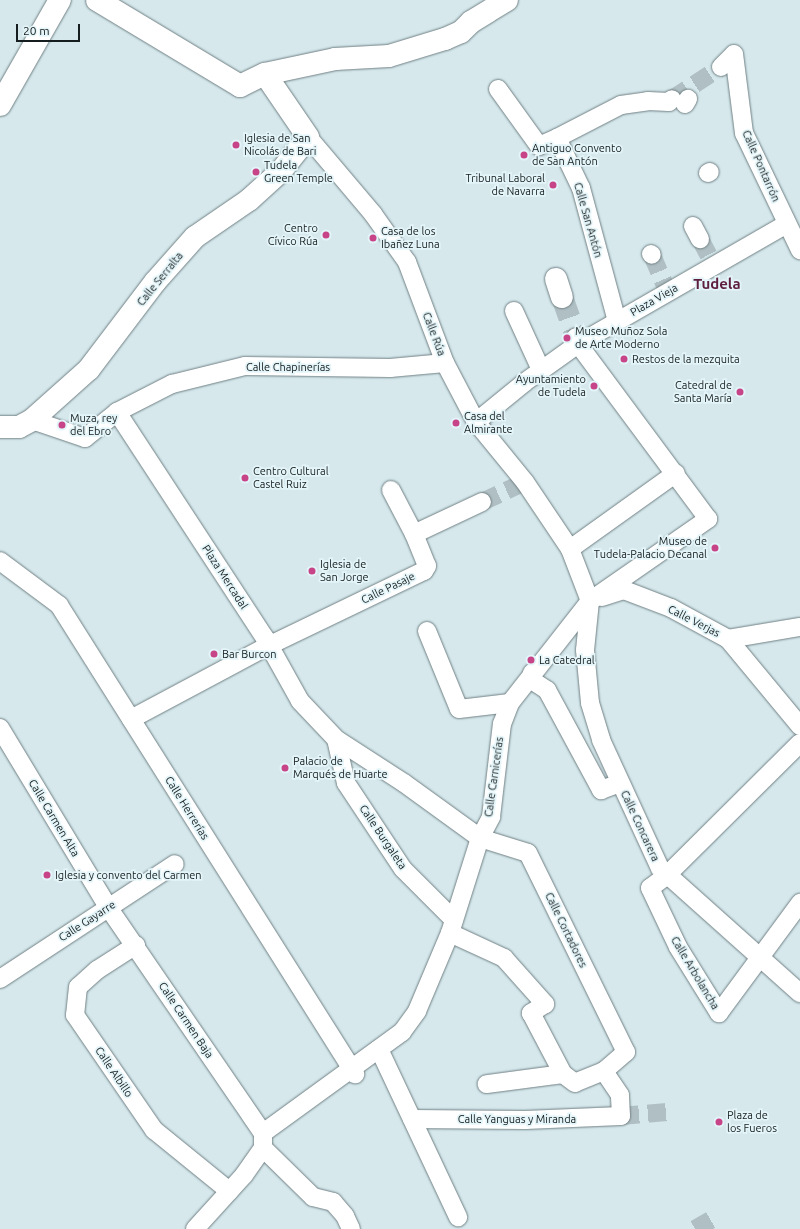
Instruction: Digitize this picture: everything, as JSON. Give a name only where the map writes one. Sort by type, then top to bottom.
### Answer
[{"type":"street","points":[[0,105],[60,0]]},
{"type":"street","points":[[97,0],[227,80],[240,86],[265,74],[335,59],[389,56],[445,39],[461,32],[471,22],[507,0]]},
{"type":"street","name":"Calle Pontarrón","points":[[721,67],[734,54],[744,133],[752,154],[800,250]]},
{"type":"street","name":"Calle Rúa","points":[[265,74],[308,137],[373,214],[407,262],[445,363],[476,422],[525,482],[570,549],[590,601]]},
{"type":"street","points":[[498,89],[539,146],[621,106],[648,102],[682,101]]},
{"type":"street","name":"Calle Serralta","points":[[17,424],[89,369],[155,282],[195,237],[249,200],[281,171],[308,137]]},
{"type":"street","name":"Calle San Antón","points":[[557,138],[581,188],[617,321]]},
{"type":"street","name":"Plaza Vieja","points":[[476,422],[578,341],[617,321],[712,263],[787,224]]},
{"type":"street","points":[[514,311],[541,370]]},
{"type":"street","points":[[570,549],[676,473],[578,341]]},
{"type":"street","name":"Calle Chapinerías","points":[[17,424],[85,438],[117,412],[172,384],[245,366],[390,368],[445,363]]},
{"type":"street","name":"Plaza Mercadal","points":[[117,412],[268,646],[300,701],[336,739]]},
{"type":"street","name":"Calle Carnicerías","points":[[196,1229],[229,1191],[263,1141],[402,1031],[416,1011],[452,926],[480,838],[491,817],[502,724],[510,703],[590,601],[708,519],[676,473]]},
{"type":"street","points":[[391,490],[414,534],[482,502]]},
{"type":"street","name":"Calle Pasaje","points":[[268,646],[424,571],[427,566],[414,534]]},
{"type":"street","name":"Calle Herrerías","points":[[0,561],[59,605],[353,1071]]},
{"type":"street","name":"Calle Verjas","points":[[590,601],[624,590],[671,608],[728,639],[800,627]]},
{"type":"street","name":"Calle Concarera","points":[[590,601],[585,650],[590,703],[601,740],[660,868],[666,876],[760,956],[785,982],[800,993]]},
{"type":"street","points":[[427,631],[459,709],[510,703]]},
{"type":"street","points":[[728,639],[800,726]]},
{"type":"street","points":[[131,719],[268,646]]},
{"type":"street","points":[[532,674],[533,681],[547,690],[601,790],[620,783]]},
{"type":"street","name":"Calle Carmen Alta","points":[[0,728],[108,907]]},
{"type":"street","name":"Calle Cortadores","points":[[336,739],[404,783],[480,838],[528,853],[626,1052],[604,1071]]},
{"type":"street","name":"Calle Burgaleta","points":[[336,739],[346,783],[403,869],[452,926]]},
{"type":"street","points":[[666,876],[800,743]]},
{"type":"street","name":"Calle Gayarre","points":[[0,979],[175,864]]},
{"type":"street","name":"Calle Arbolancha","points":[[666,876],[650,888],[678,946],[719,1013],[760,956]]},
{"type":"street","points":[[760,956],[800,903]]},
{"type":"street","name":"Calle Carmen Baja","points":[[108,907],[136,945],[263,1141],[313,1197],[333,1202],[345,1216],[351,1229]]},
{"type":"street","points":[[452,926],[504,958],[545,1004],[531,1013],[563,1074],[576,1083],[604,1071]]},
{"type":"street","name":"Calle Albillo","points":[[136,945],[97,970],[78,987],[76,1014],[154,1130],[229,1191]]},
{"type":"street","points":[[379,1049],[458,1217]]},
{"type":"street","name":"Calle Yanguas y Miranda","points":[[412,1119],[526,1120],[621,1116],[620,1095],[604,1071]]},
{"type":"street","points":[[487,1084],[563,1074]]},
{"type":"tunnel","points":[[672,99],[721,67]]},
{"type":"tunnel","points":[[700,239],[711,260]]},
{"type":"tunnel","points":[[652,255],[666,288]]},
{"type":"tunnel","points":[[562,297],[577,339]]},
{"type":"tunnel","points":[[482,502],[525,482]]},
{"type":"tunnel","points":[[621,1116],[667,1112]]},
{"type":"tunnel","points":[[695,1229],[716,1217]]},
{"type":"place","name":"Iglesia de San Nicolás de Bari","points":[[236,145]]},
{"type":"place","name":"Antiguo Convento de San Antón","points":[[524,155]]},
{"type":"place","name":"Tudela Green Temple","points":[[256,172]]},
{"type":"place","name":"Tribunal Laboral de Navarra","points":[[553,185]]},
{"type":"place","name":"Centro Cívico Rúa","points":[[326,235]]},
{"type":"place","name":"Casa de los Ibañez Luna","points":[[373,238]]},
{"type":"place","name":"Museo Muñoz Sola de Arte Moderno","points":[[567,338]]},
{"type":"place","name":"Restos de la mezquita","points":[[624,359]]},
{"type":"place","name":"Ayuntamiento de Tudela","points":[[594,386]]},
{"type":"place","name":"Catedral de Santa María","points":[[740,392]]},
{"type":"place","name":"Casa del Almirante","points":[[456,423]]},
{"type":"place","name":"Muza, rey del Ebro","points":[[62,425]]},
{"type":"place","name":"Centro Cultural Castel Ruiz","points":[[245,478]]},
{"type":"place","name":"Museo de Tudela-Palacio Decanal","points":[[715,548]]},
{"type":"place","name":"Iglesia de San Jorge","points":[[312,571]]},
{"type":"place","name":"Bar Burcon","points":[[214,654]]},
{"type":"place","name":"La Catedral","points":[[531,660]]},
{"type":"place","name":"Palacio de Marqués de Huarte","points":[[285,768]]},
{"type":"place","name":"Iglesia y convento del Carmen","points":[[47,875]]},
{"type":"place","name":"Plaza de los Fueros","points":[[719,1122]]},
{"type":"district","name":"Tudela","points":[[717,284]]}]
